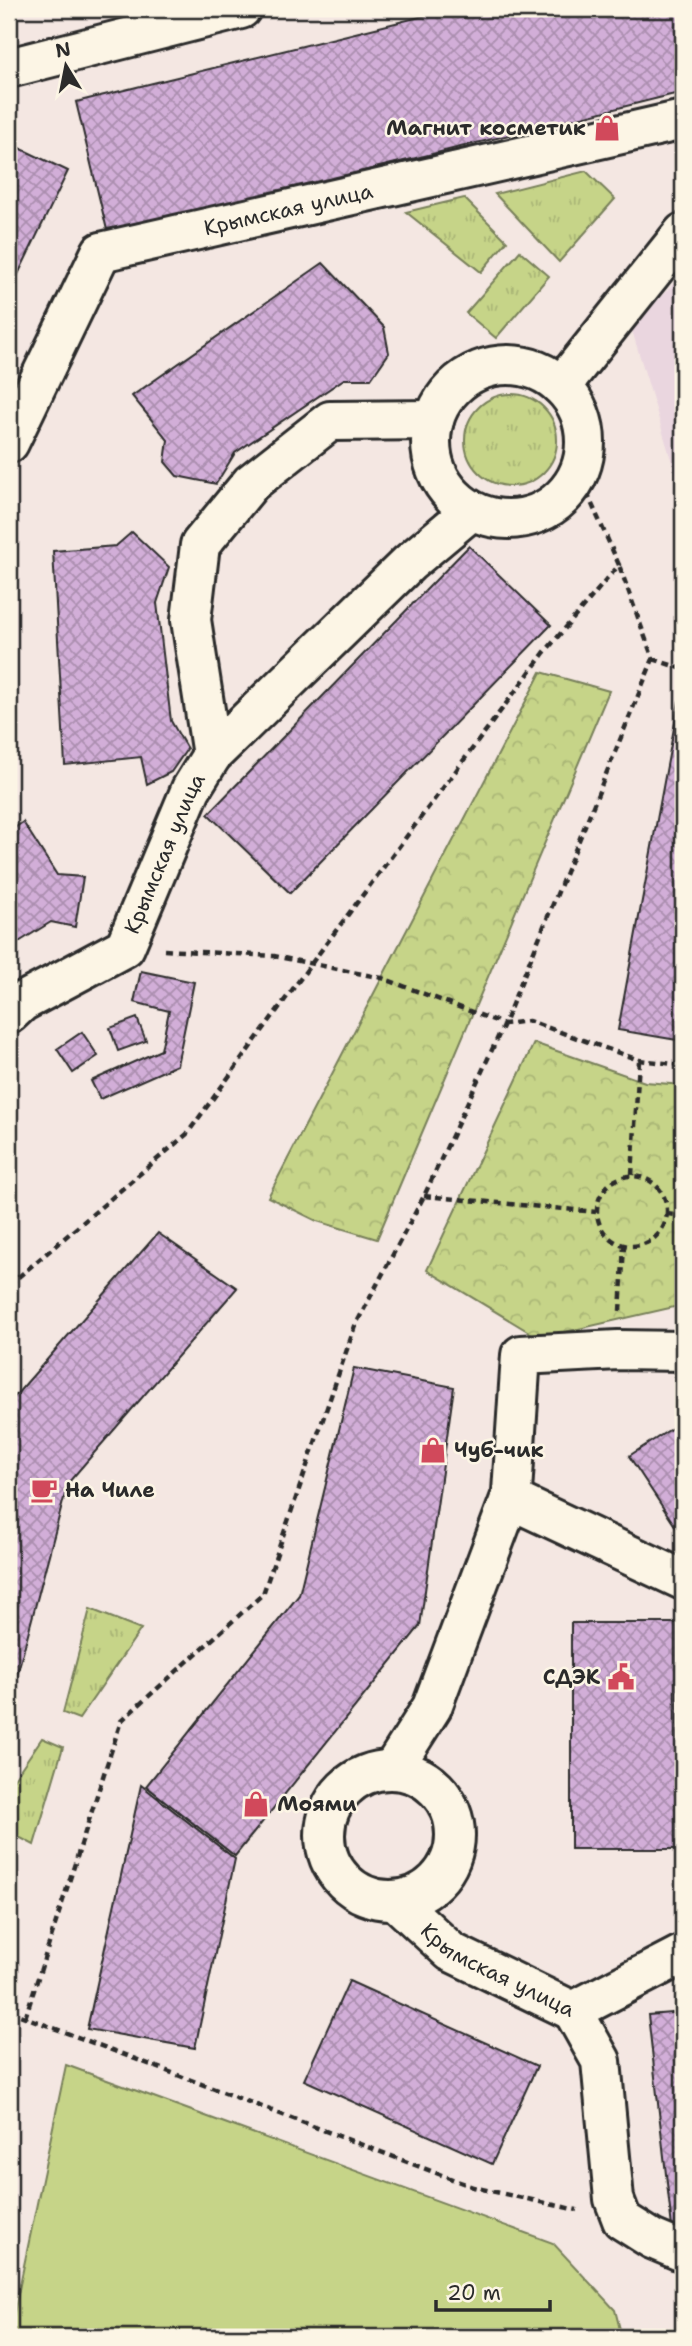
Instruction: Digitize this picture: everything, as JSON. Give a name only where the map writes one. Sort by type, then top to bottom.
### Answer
[{"type":"street","points":[[9,68],[240,9]]},
{"type":"street","name":"Крымская улица","points":[[9,443],[101,252],[683,120]]},
{"type":"street","points":[[561,386],[683,233]]},
{"type":"street","points":[[515,365],[541,372],[561,386],[576,404],[584,427],[585,451],[579,475],[565,495],[546,510],[523,518],[496,519],[471,511],[450,494],[436,472],[431,446],[434,420],[446,397],[465,378],[489,367],[515,365]]},
{"type":"street","name":"Крымская улица","points":[[212,755],[191,620],[200,545],[251,483],[330,421],[434,420]]},
{"type":"street","name":"Крымская улица","points":[[9,1014],[22,1002],[125,947],[191,789],[212,755],[409,563],[471,511]]},
{"type":"street","points":[[512,1492],[521,1355],[618,1350],[683,1351]]},
{"type":"street","points":[[392,1770],[432,1707],[510,1499],[683,1580]]},
{"type":"street","points":[[392,1770],[414,1774],[432,1785],[447,1802],[454,1823],[455,1844],[448,1865],[435,1882],[416,1895],[395,1900],[374,1898],[355,1889],[339,1875],[329,1857],[325,1836],[328,1816],[337,1797],[352,1782],[371,1772],[392,1770]]},
{"type":"street","name":"Крымская улица","points":[[395,1900],[452,1952],[573,2011],[683,1954]]},
{"type":"street","points":[[573,2011],[601,2061],[614,2199],[622,2220],[652,2239],[683,2252]]},
{"type":"path","points":[[25,2018],[121,1721],[263,1594],[355,1326],[424,1196],[504,1024],[653,659],[619,565],[579,475]]},
{"type":"path","points":[[9,1285],[187,1134],[544,653],[619,565]]},
{"type":"path","points":[[653,659],[683,669]]},
{"type":"path","points":[[125,947],[274,956],[382,978],[504,1024],[529,1021],[639,1060],[683,1065]]},
{"type":"path","points":[[632,1175],[639,1060]]},
{"type":"path","points":[[632,1175],[654,1183],[667,1203],[664,1226],[657,1236],[636,1247],[624,1246],[604,1234],[598,1224],[596,1212],[597,1201],[611,1182],[632,1175]]},
{"type":"path","points":[[424,1196],[596,1212]]},
{"type":"path","points":[[667,1214],[683,1216]]},
{"type":"path","points":[[618,1350],[624,1246]]},
{"type":"path","points":[[9,2011],[473,2187],[622,2220]]},
{"type":"shaded area","points":[[683,274],[683,499],[631,327]]},
{"type":"green space","points":[[586,171],[615,199],[559,262],[495,194]]},
{"type":"green space","points":[[464,198],[507,241],[481,272],[406,212]]},
{"type":"green space","points":[[520,251],[549,276],[496,338],[466,313]]},
{"type":"green space","points":[[502,394],[520,394],[537,401],[550,414],[557,431],[557,449],[550,466],[537,479],[520,486],[502,486],[485,479],[472,466],[465,449],[465,431],[472,414],[485,401]]},
{"type":"green space","points":[[541,672],[609,691],[377,1239],[317,1221],[268,1197]]},
{"type":"green space","points":[[534,1043],[645,1082],[683,1085],[683,1305],[539,1338],[427,1270]]},
{"type":"green space","points":[[90,1609],[141,1629],[79,1719],[63,1713]]},
{"type":"green space","points":[[42,1738],[63,1747],[34,1845],[9,1832],[9,1786]]},
{"type":"green space","points":[[66,2065],[553,2243],[615,2310],[622,2337],[9,2337]]},
{"type":"building","points":[[452,9],[683,9],[683,92],[108,234],[76,102]]},
{"type":"building","points":[[9,143],[68,171],[9,293]]},
{"type":"building","points":[[323,263],[384,327],[389,353],[371,379],[344,379],[235,453],[216,484],[177,476],[165,462],[168,440],[132,396]]},
{"type":"building","points":[[132,532],[169,567],[157,603],[171,721],[187,749],[171,772],[147,784],[141,757],[65,765],[53,551],[116,546]]},
{"type":"building","points":[[469,546],[551,625],[290,893],[208,814]]},
{"type":"building","points":[[679,701],[683,702],[683,1041],[618,1030]]},
{"type":"building","points":[[23,822],[57,875],[83,877],[75,927],[51,922],[9,948],[9,832]]},
{"type":"building","points":[[141,971],[194,982],[177,1065],[100,1099],[91,1081],[161,1050],[169,1011],[134,1002]]},
{"type":"building","points":[[137,1018],[146,1041],[118,1051],[110,1028]]},
{"type":"building","points":[[82,1032],[98,1056],[73,1073],[57,1049]]},
{"type":"building","points":[[158,1233],[237,1288],[68,1483],[9,1705],[9,1403]]},
{"type":"building","points":[[354,1368],[454,1387],[420,1626],[235,1856],[146,1786],[299,1595]]},
{"type":"building","points":[[683,1421],[683,1538],[629,1456]]},
{"type":"building","points":[[571,1623],[677,1623],[677,1849],[571,1849]]},
{"type":"building","points":[[141,1785],[235,1859],[195,2048],[87,2029]]},
{"type":"building","points":[[349,1981],[537,2066],[492,2164],[304,2080]]},
{"type":"building","points":[[683,2012],[683,2234],[673,2236],[648,2015]]},
{"type":"place","name":"Магнит косметик","points":[[607,128]]},
{"type":"place","name":"Чуб-чик","points":[[433,1450]]},
{"type":"place","name":"На Чиле","points":[[44,1490]]},
{"type":"place","name":"СДЭК","points":[[621,1677]]},
{"type":"place","name":"Моями","points":[[256,1804]]}]
